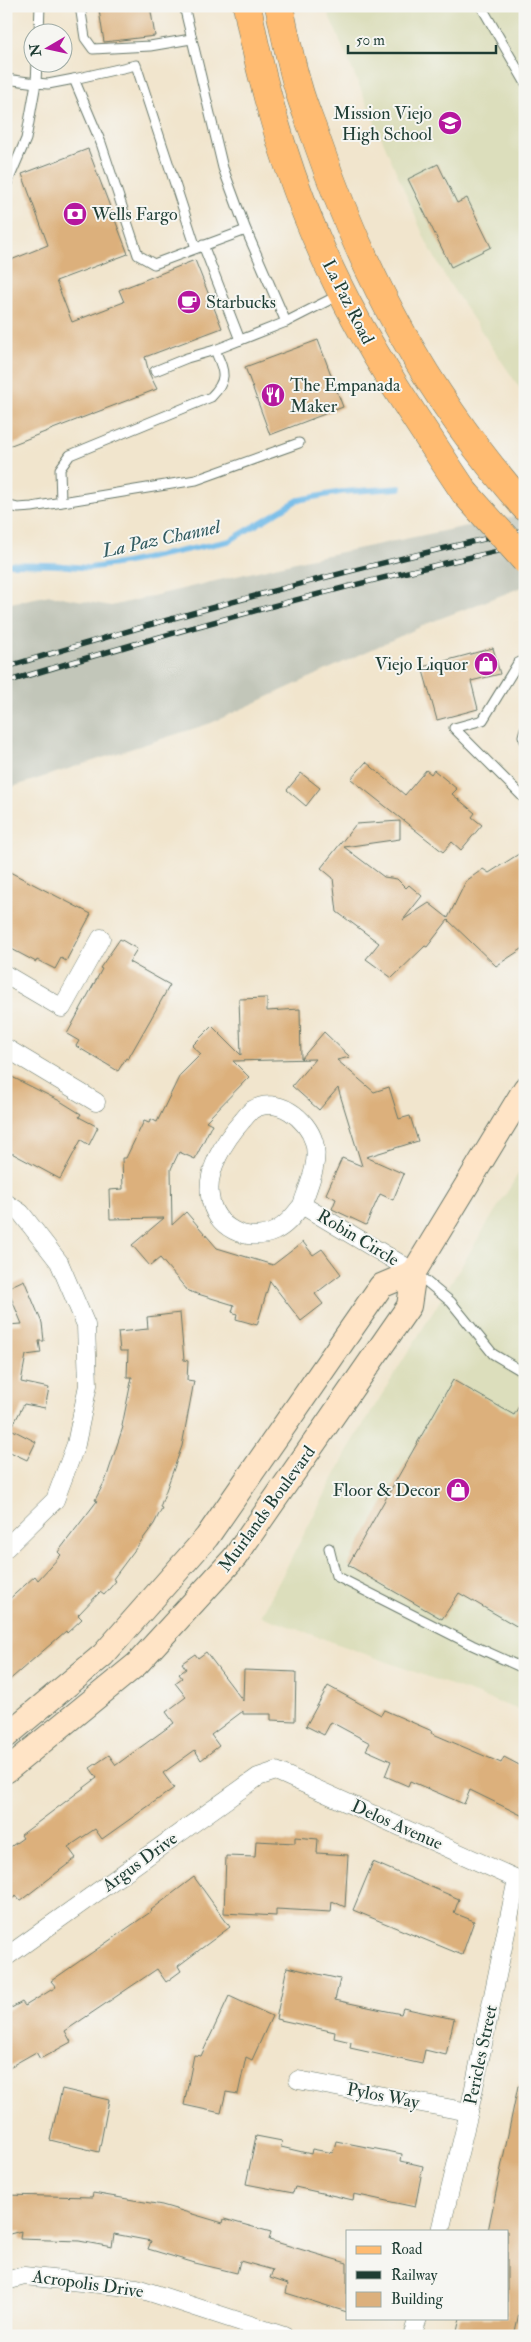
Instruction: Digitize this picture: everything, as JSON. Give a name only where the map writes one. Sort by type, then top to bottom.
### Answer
[{"type":"main road","name":"La Paz Road","points":[[247,6],[254,41],[288,166],[342,294],[399,394],[465,493],[525,560]]},
{"type":"main road","name":"La Paz Road","points":[[279,6],[298,88],[334,189],[361,254],[395,322],[430,383],[494,472],[525,507]]},
{"type":"main road","name":"Muirlands Boulevard","points":[[6,1771],[137,1664],[235,1557],[409,1306],[414,1272],[525,1088]]},
{"type":"main road","name":"Muirlands Boulevard","points":[[6,1736],[103,1655],[207,1537],[381,1286],[414,1272]]},
{"type":"street","points":[[6,975],[62,1008],[101,938]]},
{"type":"street","points":[[6,1048],[96,1102]]},
{"type":"street","name":"Robin Circle","points":[[268,1105],[288,1109],[303,1122],[314,1143],[314,1166],[302,1205],[288,1223],[275,1231],[257,1236],[241,1235],[227,1227],[214,1213],[210,1196],[211,1176],[223,1145],[252,1110],[268,1105]]},
{"type":"street","points":[[6,1204],[20,1213],[59,1262],[86,1326],[88,1385],[76,1444],[55,1500],[6,1548]]},
{"type":"street","name":"Robin Circle","points":[[302,1205],[414,1272]]},
{"type":"street","name":"Delos Avenue","points":[[276,1771],[517,1879]]},
{"type":"street","name":"Argus Drive","points":[[6,1957],[258,1777],[276,1771]]},
{"type":"street","name":"Pericles Street","points":[[440,2230],[469,2112],[517,1879]]},
{"type":"street","name":"Pylos Way","points":[[298,2080],[469,2112]]},
{"type":"street","name":"Acropolis Drive","points":[[6,2281],[24,2276],[137,2288],[284,2336]]},
{"type":"street","points":[[412,2336],[417,2320]]},
{"type":"lane","points":[[39,22],[40,6]]},
{"type":"lane","points":[[80,6],[85,38],[94,49],[150,46],[191,39]]},
{"type":"lane","points":[[184,6],[223,168],[246,230],[286,322]]},
{"type":"lane","points":[[481,6],[525,82]]},
{"type":"lane","points":[[6,79],[48,84],[136,65],[200,246],[240,340]]},
{"type":"lane","points":[[6,186],[26,139],[37,72]]},
{"type":"lane","points":[[74,79],[101,143],[138,255],[154,264],[246,230]]},
{"type":"lane","points":[[155,370],[215,350],[286,322],[342,294]]},
{"type":"lane","points":[[60,502],[60,469],[70,456],[211,396],[216,392],[221,387],[224,374],[215,350]]},
{"type":"lane","points":[[6,505],[18,508],[196,480],[299,443]]},
{"type":"lane","points":[[525,660],[518,663],[483,720],[454,728],[525,799]]},
{"type":"lane","points":[[525,729],[523,736],[525,741]]},
{"type":"lane","points":[[414,1272],[451,1302],[493,1354],[525,1372]]},
{"type":"lane","points":[[329,1548],[336,1576],[472,1645],[525,1669]]},
{"type":"shaded area","name":"Mission Viejo High School","points":[[325,6],[525,6],[525,396],[447,280],[426,241]]},
{"type":"shaded area","points":[[525,514],[525,586],[431,622],[211,723],[6,789],[6,604],[50,595],[111,606],[308,559]]},
{"type":"shaded area","points":[[525,1163],[525,1712],[261,1616],[352,1443]]},
{"type":"building","points":[[121,6],[150,6],[155,36],[104,42],[99,10]]},
{"type":"building","points":[[88,149],[128,254],[56,281],[72,322],[124,302],[119,290],[195,260],[222,328],[145,357],[149,373],[157,389],[6,447],[6,262],[48,245],[22,174]]},
{"type":"building","points":[[438,164],[457,203],[467,198],[491,247],[451,267],[408,179]]},
{"type":"building","points":[[318,340],[343,407],[270,435],[245,367]]},
{"type":"building","points":[[493,648],[500,674],[471,681],[478,709],[437,720],[422,667]]},
{"type":"building","points":[[366,762],[405,795],[426,770],[431,774],[434,770],[457,789],[452,794],[475,813],[472,817],[482,825],[461,850],[452,842],[443,852],[351,779]]},
{"type":"building","points":[[301,773],[320,788],[306,806],[287,790]]},
{"type":"building","points":[[400,821],[400,839],[344,847],[384,877],[397,879],[406,888],[409,885],[422,896],[403,920],[429,903],[448,918],[466,881],[483,869],[489,873],[525,850],[525,947],[496,966],[448,920],[427,947],[425,946],[392,978],[366,959],[379,943],[337,912],[333,878],[321,868],[356,824]]},
{"type":"building","points":[[6,870],[91,914],[66,961],[61,958],[55,969],[37,960],[36,962],[6,946]]},
{"type":"building","points":[[120,939],[137,949],[129,962],[170,985],[128,1059],[126,1058],[118,1071],[76,1046],[79,1041],[67,1034],[102,969],[100,968]]},
{"type":"building","points":[[267,998],[267,1011],[300,1009],[301,1059],[324,1032],[350,1057],[337,1060],[374,1092],[389,1087],[399,1119],[410,1116],[418,1141],[366,1157],[404,1174],[393,1200],[380,1194],[366,1225],[332,1209],[336,1199],[326,1194],[342,1158],[362,1166],[338,1088],[319,1110],[292,1086],[315,1059],[233,1061],[249,1077],[206,1121],[212,1124],[195,1159],[179,1152],[171,1169],[172,1225],[186,1212],[217,1248],[273,1265],[303,1242],[313,1255],[322,1249],[341,1274],[315,1294],[323,1304],[301,1321],[270,1281],[257,1325],[236,1319],[237,1314],[232,1312],[234,1305],[188,1291],[160,1258],[150,1266],[132,1245],[164,1218],[110,1219],[109,1190],[123,1189],[122,1158],[126,1158],[144,1121],[149,1123],[151,1119],[157,1122],[180,1075],[201,1054],[192,1046],[212,1026],[241,1055],[239,999]]},
{"type":"building","points":[[6,1074],[60,1101],[81,1114],[79,1117],[98,1127],[89,1145],[81,1140],[60,1179],[6,1150]]},
{"type":"building","points":[[24,1280],[42,1323],[44,1341],[39,1341],[41,1353],[26,1355],[21,1382],[49,1388],[45,1408],[24,1404],[11,1429],[36,1442],[27,1460],[6,1450],[6,1325],[22,1324],[7,1288]]},
{"type":"building","points":[[180,1313],[184,1360],[188,1361],[187,1380],[194,1381],[182,1446],[160,1507],[162,1508],[154,1524],[113,1579],[116,1581],[104,1595],[100,1592],[78,1615],[82,1619],[6,1683],[6,1602],[35,1576],[38,1580],[61,1555],[58,1552],[97,1501],[95,1500],[106,1479],[123,1427],[132,1377],[127,1377],[128,1351],[120,1351],[118,1332],[148,1329],[147,1317]]},
{"type":"building","name":"Floor & Decor","points":[[453,1380],[514,1415],[525,1395],[525,1631],[459,1593],[442,1619],[348,1565]]},
{"type":"building","points":[[206,1652],[243,1701],[244,1670],[296,1672],[295,1721],[271,1720],[271,1714],[243,1714],[243,1711],[211,1735],[219,1746],[201,1760],[195,1750],[163,1773],[174,1788],[102,1839],[95,1829],[68,1847],[76,1858],[20,1901],[16,1896],[6,1903],[6,1850],[23,1838],[21,1835],[97,1778],[90,1768],[109,1755],[116,1765],[174,1723],[166,1712],[186,1697],[175,1683],[182,1678],[179,1674],[186,1669],[182,1663],[195,1654],[198,1658]]},
{"type":"building","points":[[328,1686],[381,1715],[384,1710],[432,1731],[431,1733],[501,1763],[504,1757],[525,1768],[525,1817],[470,1790],[464,1804],[410,1781],[408,1786],[385,1776],[391,1761],[366,1750],[370,1743],[331,1722],[324,1735],[306,1726]]},
{"type":"building","points":[[295,1837],[318,1839],[317,1853],[348,1855],[345,1907],[332,1901],[331,1912],[276,1909],[276,1916],[224,1913],[226,1856],[255,1857],[256,1841],[295,1843]]},
{"type":"building","points":[[373,1862],[459,1899],[454,1913],[474,1921],[462,1955],[353,1910]]},
{"type":"building","points":[[194,1877],[230,1927],[178,1966],[181,1971],[166,1982],[157,1969],[65,2031],[71,2042],[40,2059],[36,2052],[6,2069],[6,2011],[22,2002],[25,2006],[56,1987],[51,1981],[152,1911]]},
{"type":"building","points":[[287,1967],[340,1979],[335,2000],[401,2014],[403,2008],[454,2019],[446,2055],[425,2050],[422,2064],[350,2048],[351,2042],[334,2038],[335,2032],[276,2019]]},
{"type":"building","points":[[229,1996],[272,2016],[252,2060],[246,2057],[238,2094],[226,2092],[221,2113],[184,2105],[194,2055],[201,2056]]},
{"type":"building","points":[[518,2086],[525,2087],[525,2286],[514,2336],[456,2336],[460,2320],[508,2320],[508,2230],[488,2230]]},
{"type":"building","points":[[62,2089],[109,2100],[99,2152],[50,2140]]},
{"type":"building","points":[[256,2136],[282,2141],[281,2147],[311,2154],[312,2149],[333,2153],[336,2141],[402,2154],[401,2161],[423,2166],[415,2207],[354,2194],[353,2200],[295,2187],[293,2193],[246,2184]]},
{"type":"building","points":[[93,2193],[162,2205],[223,2223],[224,2219],[271,2232],[269,2240],[346,2263],[346,2312],[286,2293],[288,2284],[270,2278],[273,2270],[240,2261],[237,2273],[148,2249],[151,2241],[114,2234],[112,2247],[79,2241],[20,2239],[21,2231],[6,2235],[6,2195],[92,2197]]},
{"type":"waterway","name":"La Paz Channel","points":[[6,564],[89,568],[124,563],[229,541],[298,500],[341,492],[400,488]]},
{"type":"railway","points":[[6,667],[264,593],[394,560],[525,530]]},
{"type":"railway","points":[[6,682],[264,608],[394,575],[525,545]]},
{"type":"place","name":"Mission Viejo High School","points":[[450,123]]},
{"type":"place","name":"Wells Fargo","points":[[75,214]]},
{"type":"place","name":"Starbucks","points":[[189,302]]},
{"type":"place","name":"The Empanada Maker","points":[[273,395]]},
{"type":"place","name":"Viejo Liquor","points":[[486,664]]},
{"type":"place","name":"Floor & Decor","points":[[458,1490]]}]
